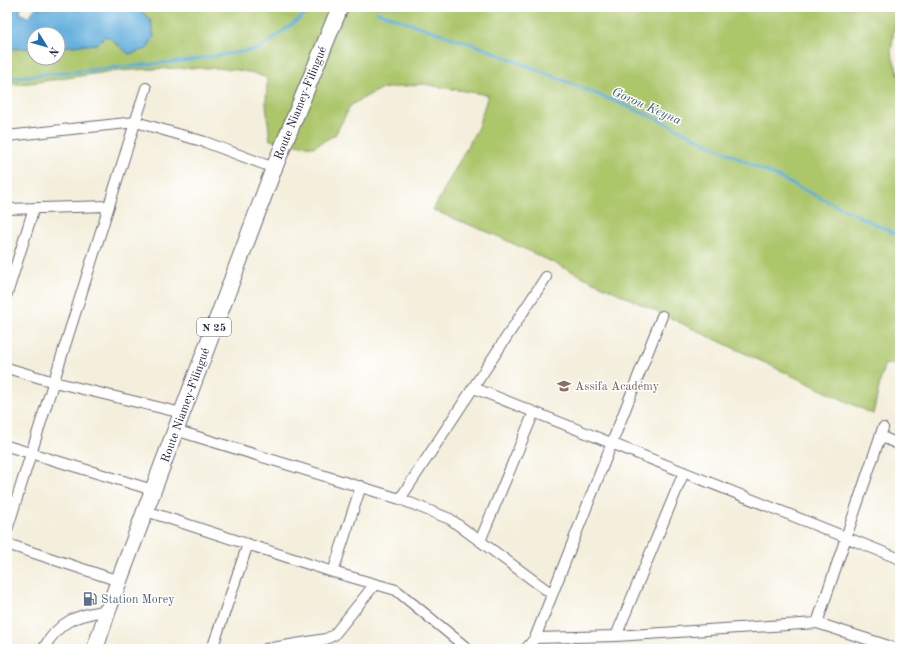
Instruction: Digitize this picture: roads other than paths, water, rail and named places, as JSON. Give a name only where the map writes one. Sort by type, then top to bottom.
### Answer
[{"type":"main road","name":"Route Niamey-Filingué","points":[[95,649],[108,610],[274,168],[340,7]]},
{"type":"street","points":[[7,530],[146,88]]},
{"type":"street","points":[[7,136],[136,122],[204,142],[274,168]]},
{"type":"street","points":[[7,209],[109,206]]},
{"type":"street","points":[[7,294],[34,208]]},
{"type":"street","points":[[400,498],[546,277]]},
{"type":"street","points":[[526,649],[535,638],[662,316]]},
{"type":"street","points":[[7,368],[54,382],[182,413]]},
{"type":"street","points":[[474,388],[900,559]]},
{"type":"street","points":[[480,541],[534,412]]},
{"type":"street","points":[[175,430],[400,498],[450,519],[552,594]]},
{"type":"street","points":[[817,623],[882,432],[900,445]]},
{"type":"street","points":[[7,446],[153,490]]},
{"type":"street","points":[[616,636],[684,472]]},
{"type":"street","points":[[333,572],[361,486]]},
{"type":"street","points":[[146,511],[333,572],[396,590],[468,649]]},
{"type":"street","points":[[7,544],[119,581]]},
{"type":"street","points":[[212,649],[248,544]]},
{"type":"street","points":[[266,649],[326,644],[375,584]]},
{"type":"street","points":[[43,649],[51,635],[62,624],[90,614],[108,610]]},
{"type":"street","points":[[535,638],[616,636],[817,623],[898,649]]},
{"type":"water","points":[[7,7],[21,7],[20,13],[29,18],[37,8],[138,7],[151,21],[154,37],[147,49],[129,54],[114,41],[105,36],[97,44],[66,46],[66,26],[26,26],[26,48],[7,49]]},
{"type":"waterway","points":[[29,18],[37,7]]},
{"type":"waterway","points":[[7,78],[183,61],[259,49],[315,7]]},
{"type":"waterway","name":"Gorou Keyna","points":[[377,12],[486,49],[653,117],[900,236]]},
{"type":"place","name":"Assifa Académy","points":[[564,386]]},
{"type":"place","name":"Station Morey","points":[[90,599]]}]
